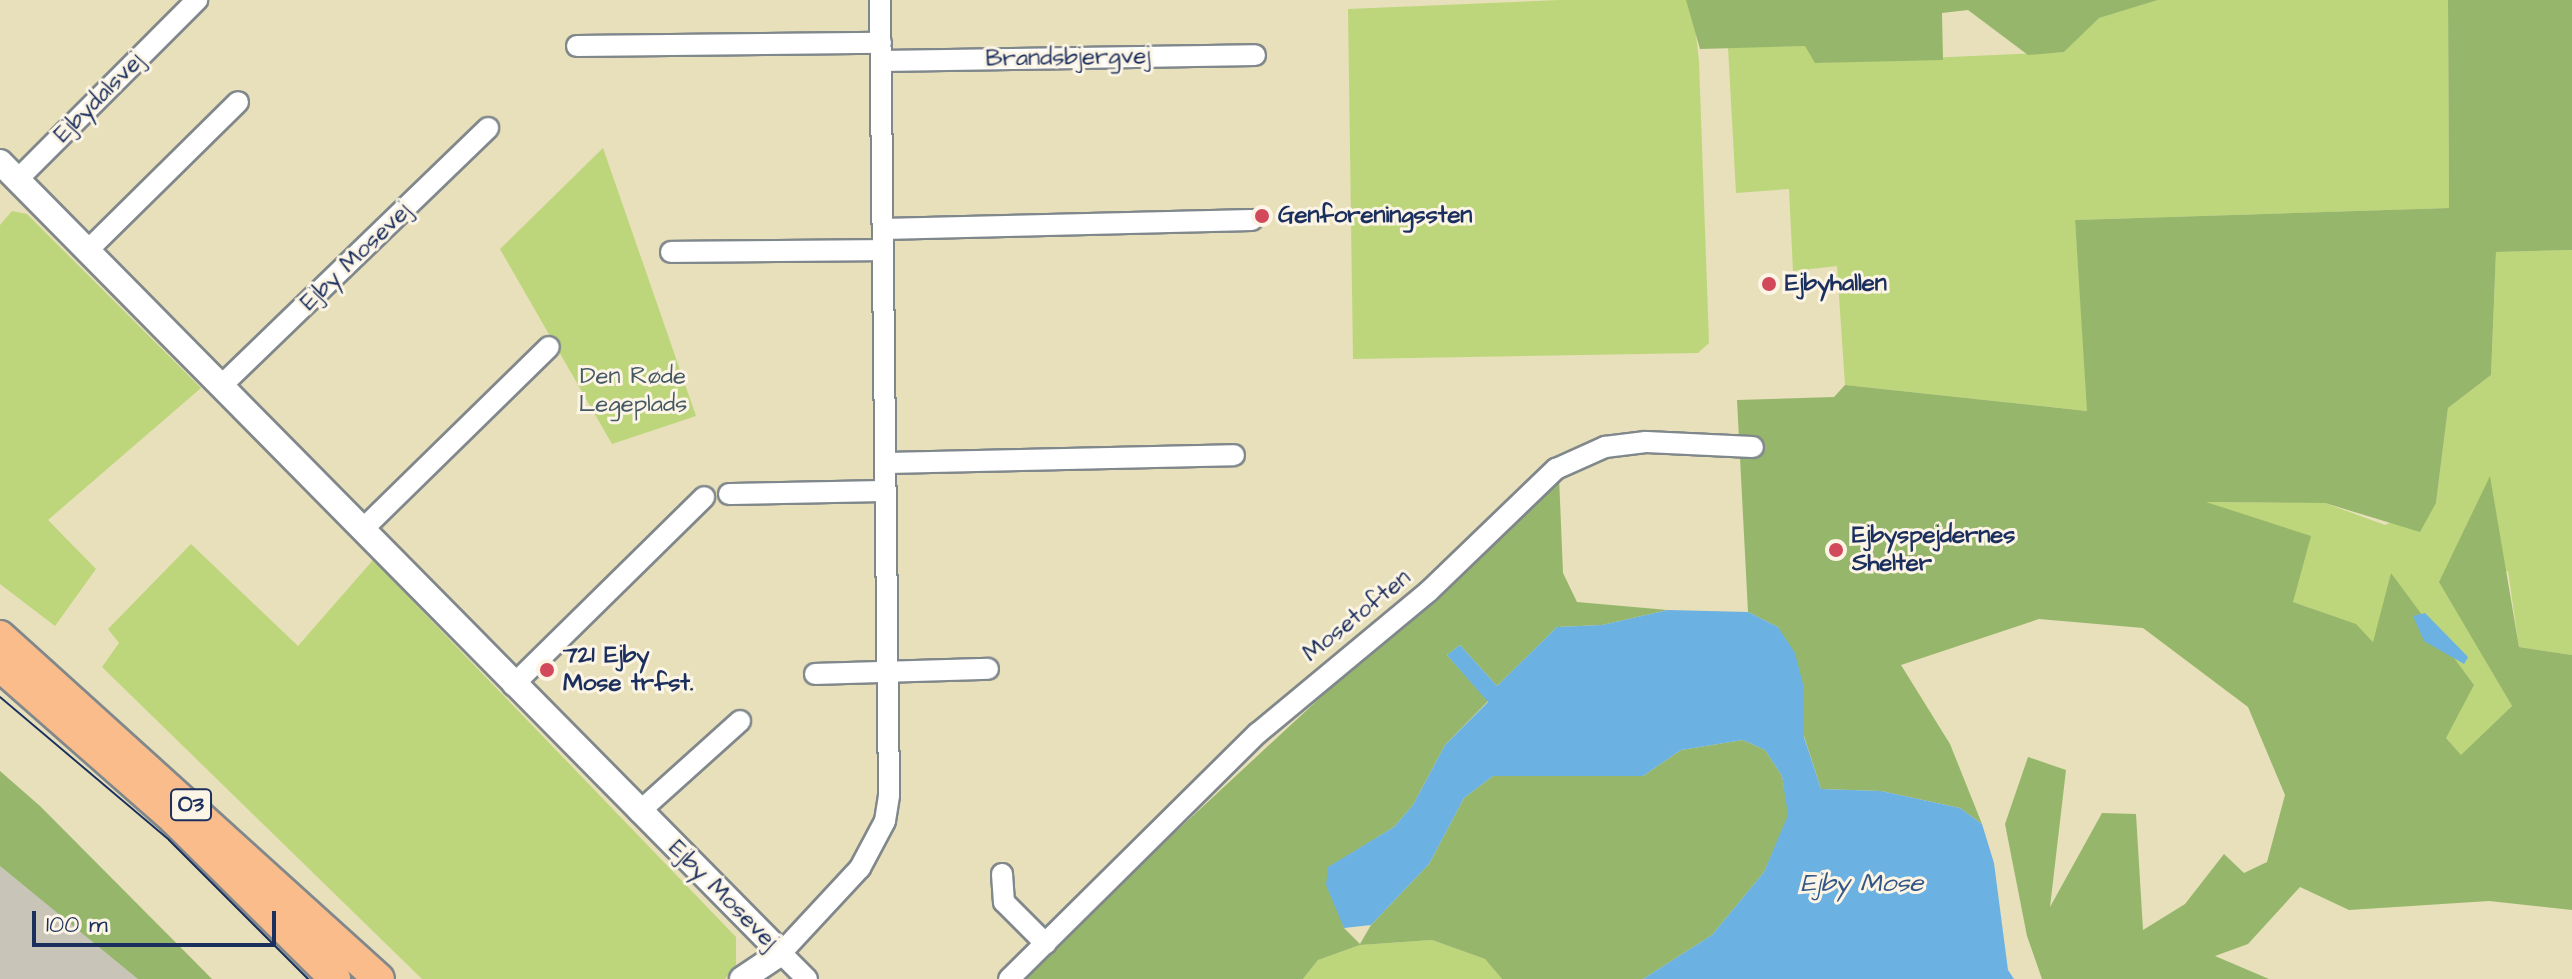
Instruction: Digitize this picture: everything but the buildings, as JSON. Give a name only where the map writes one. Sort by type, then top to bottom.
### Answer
[{"type":"main road","name":"O3","points":[[0,636],[379,979]]},
{"type":"main road","name":"O3","points":[[0,666],[174,819],[335,979]]},
{"type":"street","name":"Ejbydalsvej","points":[[6,179],[197,0]]},
{"type":"street","points":[[742,979],[781,953],[860,868],[885,821],[888,672],[880,0]]},
{"type":"street","name":"Brandsbjergvej","points":[[577,46],[1255,55]]},
{"type":"street","points":[[87,251],[238,102]]},
{"type":"street","name":"Ejby Mosevej","points":[[222,385],[488,128]]},
{"type":"street","name":"Ejby Mosevej","points":[[6,179],[87,251],[222,385],[513,685],[807,979]]},
{"type":"street","points":[[883,229],[1252,220]]},
{"type":"street","points":[[671,252],[883,250]]},
{"type":"street","points":[[363,529],[549,347]]},
{"type":"street","name":"Mosetoften","points":[[1009,979],[1258,733],[1428,592],[1556,469],[1605,447],[1646,442],[1753,447]]},
{"type":"street","points":[[886,463],[1234,455]]},
{"type":"street","points":[[729,494],[886,491]]},
{"type":"street","points":[[513,685],[704,497]]},
{"type":"street","points":[[815,674],[988,669]]},
{"type":"street","points":[[639,812],[740,721]]},
{"type":"street","points":[[1002,874],[1004,902],[1046,944]]},
{"type":"street","points":[[770,979],[781,953]]},
{"type":"shaded area","points":[[0,866],[136,976],[138,979],[0,979]]},
{"type":"green space","points":[[1559,0],[1692,0],[1699,61],[1709,343],[1698,353],[1353,359],[1348,9]]},
{"type":"green space","points":[[1686,0],[2158,0],[2099,18],[2064,52],[2028,55],[1968,10],[1942,13],[1943,60],[1815,63],[1805,46],[1700,49]]},
{"type":"green space","points":[[2158,0],[2448,0],[2449,208],[2075,220],[2088,411],[1845,385],[1837,266],[1793,271],[1789,189],[1736,193],[1728,47],[1806,46],[1816,63],[2064,52],[2098,18]]},
{"type":"green space","points":[[2448,0],[2572,0],[2572,250],[2496,252],[2491,375],[2448,408],[2436,503],[2420,532],[2325,503],[2206,502],[2311,536],[2293,602],[2356,624],[2373,642],[2391,573],[2474,685],[2446,738],[2461,755],[2512,706],[2439,582],[2490,476],[2519,647],[2572,655],[2572,910],[2489,901],[2349,910],[2300,887],[2248,944],[2215,956],[2269,979],[2042,979],[2027,936],[2005,824],[2028,757],[2066,770],[2050,907],[2102,813],[2136,814],[2143,930],[2185,904],[2224,854],[2244,873],[2267,862],[2285,795],[2248,707],[2143,628],[2039,619],[1901,665],[1950,744],[1982,824],[1960,808],[1881,791],[1821,789],[1804,736],[1804,688],[1778,627],[1748,612],[1737,400],[1834,397],[1845,385],[2087,411],[2075,220],[2449,208]]},
{"type":"green space","name":"Den Røde Legeplads","points":[[603,148],[696,416],[612,444],[500,249]]},
{"type":"green space","points":[[12,211],[27,214],[201,388],[48,520],[96,569],[55,626],[0,584],[0,225]]},
{"type":"green space","points":[[2572,250],[2572,655],[2519,647],[2508,571],[2440,582],[2512,706],[2461,756],[2446,738],[2391,574],[2374,643],[2355,624],[2293,602],[2202,502],[2325,503],[2385,525],[2436,503],[2448,408],[2491,375],[2496,252]]},
{"type":"green space","points":[[1559,476],[1563,573],[1577,602],[1668,610],[1602,625],[1557,627],[1497,686],[1460,645],[1447,655],[1488,701],[1445,745],[1413,805],[1394,827],[1329,867],[1344,928],[1360,944],[1371,925],[1429,864],[1464,798],[1493,776],[1643,776],[1681,750],[1743,740],[1765,750],[1782,776],[1789,815],[1764,872],[1712,935],[1643,979],[1502,979],[1485,959],[1432,940],[1360,945],[1318,960],[1303,979],[1017,979]]},
{"type":"green space","points":[[191,544],[298,646],[373,560],[736,937],[736,967],[725,979],[422,979],[102,667],[119,643],[108,629]]},
{"type":"green space","points":[[0,771],[40,806],[212,979],[138,979],[0,866]]},
{"type":"green space","points":[[1432,940],[1485,959],[1502,979],[1303,979],[1318,960],[1360,945]]},
{"type":"water","name":"Ejby Mose","points":[[1668,610],[1748,612],[1778,627],[1795,653],[1804,688],[1804,737],[1821,789],[1881,791],[1960,808],[1982,824],[1994,863],[2008,970],[2014,979],[1643,979],[1712,935],[1764,872],[1788,815],[1782,776],[1765,750],[1743,740],[1681,750],[1643,776],[1493,776],[1464,798],[1429,864],[1371,925],[1344,928],[1326,885],[1328,867],[1394,827],[1413,805],[1445,745],[1488,702],[1447,655],[1460,645],[1497,686],[1557,627],[1602,625]]},
{"type":"water","points":[[2425,613],[2468,657],[2464,664],[2424,641],[2413,616]]},
{"type":"tram line","points":[[0,697],[169,840],[308,979]]},
{"type":"place","name":"Genforeningssten","points":[[1262,216]]},
{"type":"place","name":"Ejbyhallen","points":[[1769,284]]},
{"type":"place","name":"Ejbyspejdernes Shelter","points":[[1836,550]]},
{"type":"place","name":"721 Ejby Mose trfst.","points":[[547,670]]}]
